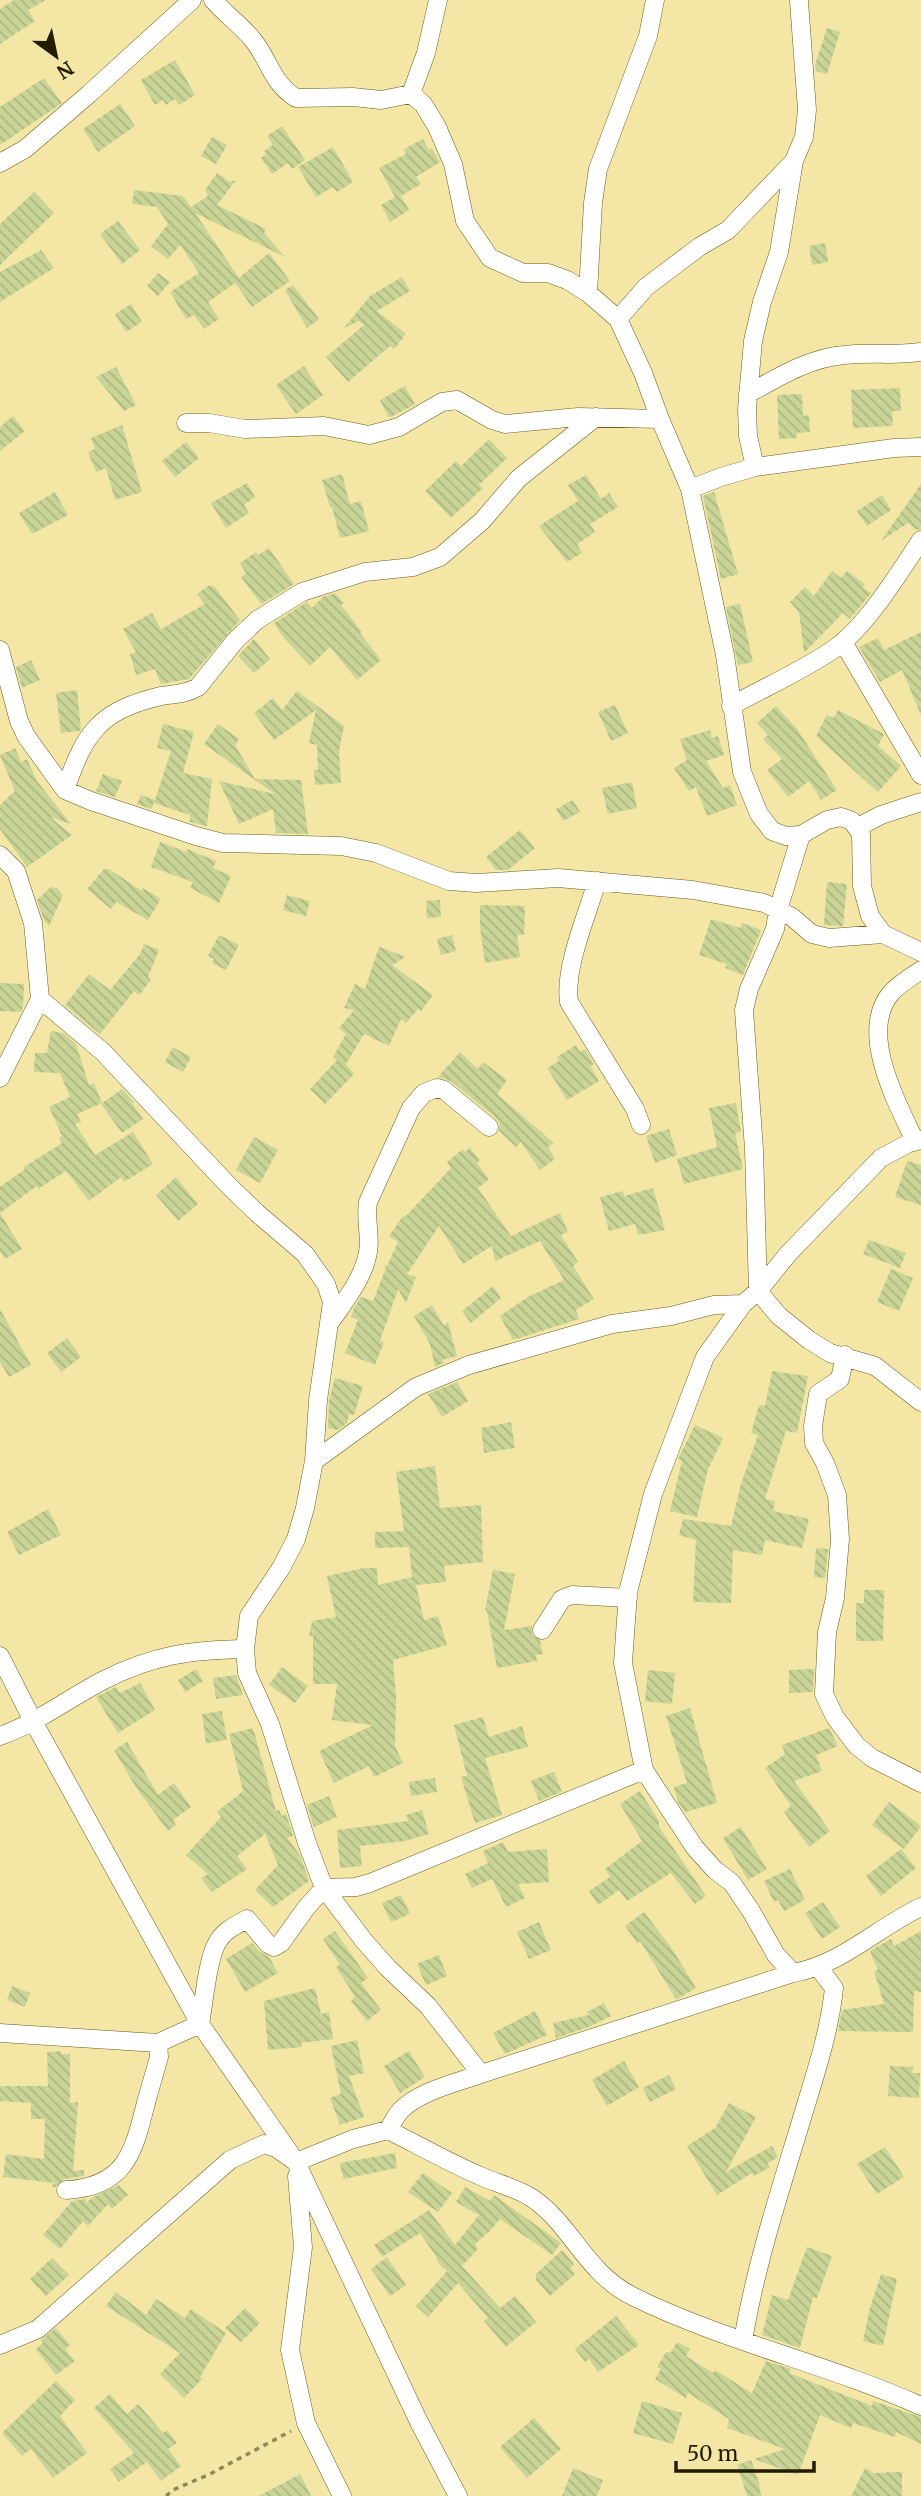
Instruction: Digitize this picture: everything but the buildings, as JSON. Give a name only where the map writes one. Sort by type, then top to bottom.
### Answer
[{"type":"street","points":[[0,163],[25,149],[192,0]]},
{"type":"street","points":[[213,0],[250,36],[262,51],[275,80],[296,98],[353,97],[382,100],[411,94]]},
{"type":"street","points":[[411,94],[426,53],[438,0]]},
{"type":"street","points":[[588,293],[593,203],[598,169],[648,36],[655,0]]},
{"type":"street","points":[[755,467],[748,436],[748,394],[753,341],[762,302],[779,252],[794,161],[804,137],[807,110],[799,1]]},
{"type":"street","points":[[411,94],[423,104],[437,127],[453,164],[465,221],[490,258],[523,273],[548,273],[557,276],[588,293],[618,319],[690,489],[724,655],[742,772],[759,814],[772,831],[786,835],[801,835],[827,820],[841,817],[852,821],[858,827],[863,847],[862,886],[870,916],[883,934],[921,952]]},
{"type":"street","points":[[618,319],[646,287],[699,247],[729,230],[794,161]]},
{"type":"street","points":[[748,394],[781,375],[825,358],[871,353],[921,352]]},
{"type":"street","points":[[186,423],[209,423],[245,429],[324,426],[369,435],[399,427],[442,402],[457,400],[492,421],[505,424],[596,417],[660,419]]},
{"type":"street","points":[[65,790],[79,750],[90,733],[104,719],[159,697],[191,692],[257,620],[302,592],[365,572],[413,567],[440,557],[482,522],[519,478],[596,417]]},
{"type":"street","points":[[690,489],[755,467],[894,448],[921,447]]},
{"type":"street","points":[[731,706],[843,642],[873,609],[921,540]]},
{"type":"street","points":[[843,642],[921,775]]},
{"type":"street","points":[[0,650],[19,722],[26,736],[65,790],[91,801],[223,843],[341,846],[376,853],[449,881],[476,883],[558,878],[693,890],[764,903],[792,917],[812,934],[838,938],[883,934]]},
{"type":"street","points":[[858,827],[881,815],[921,803]]},
{"type":"street","points":[[801,835],[778,910],[775,929],[749,989],[744,1010],[754,1149],[758,1291],[779,1316],[809,1340],[830,1353],[845,1355],[875,1366],[921,1402]]},
{"type":"street","points":[[0,855],[16,871],[33,923],[40,999],[0,1078]]},
{"type":"street","points":[[597,881],[573,960],[567,988],[569,1002],[635,1110],[641,1125]]},
{"type":"street","points":[[793,1973],[776,1955],[732,1883],[715,1870],[695,1848],[644,1770],[623,1663],[628,1598],[653,1494],[705,1357],[743,1304],[881,1158],[918,1141],[887,1075],[878,1020],[891,994],[921,970]]},
{"type":"street","points":[[40,999],[103,1052],[248,1204],[305,1254],[326,1284],[332,1302],[330,1324],[318,1400],[314,1461],[305,1508],[296,1539],[281,1568],[248,1616],[245,1649],[247,1673],[270,1724],[324,1888],[364,1941],[428,2006],[481,2074]]},
{"type":"street","points":[[330,1324],[365,1266],[369,1250],[366,1212],[368,1202],[411,1108],[424,1093],[437,1088],[444,1090],[489,1127]]},
{"type":"street","points":[[314,1461],[416,1387],[469,1365],[612,1324],[671,1316],[714,1306],[743,1304]]},
{"type":"street","points":[[845,1355],[840,1379],[818,1394],[813,1426],[814,1443],[837,1494],[839,1513],[839,1564],[827,1632],[824,1693],[835,1717],[856,1745],[872,1758],[921,1783]]},
{"type":"street","points":[[542,1630],[562,1599],[572,1595],[628,1598]]},
{"type":"street","points":[[0,1737],[103,1680],[134,1666],[193,1650],[245,1649]]},
{"type":"street","points":[[0,1656],[200,2024],[296,2162],[419,2422],[458,2496]]},
{"type":"street","points":[[200,2024],[217,1942],[228,1930],[247,1919],[268,1944],[274,1947],[281,1943],[324,1888],[370,1883],[644,1770]]},
{"type":"street","points":[[388,2130],[400,2111],[410,2103],[481,2074],[818,1967],[899,1917],[921,1907]]},
{"type":"street","points":[[743,2341],[750,2296],[833,2005],[834,1988],[818,1967]]},
{"type":"street","points":[[0,2033],[159,2043],[200,2024]]},
{"type":"street","points":[[66,2190],[93,2187],[127,2162],[138,2137],[159,2057],[159,2043]]},
{"type":"street","points":[[296,2162],[353,2139],[388,2130],[531,2198],[568,2233],[595,2269],[611,2284],[633,2296],[743,2341],[921,2406]]},
{"type":"street","points":[[0,2345],[38,2329],[230,2160],[264,2144],[276,2148],[296,2162]]},
{"type":"street","points":[[296,2162],[303,2247],[290,2350],[306,2423],[342,2496]]},
{"type":"path","points":[[166,2496],[306,2423]]}]
